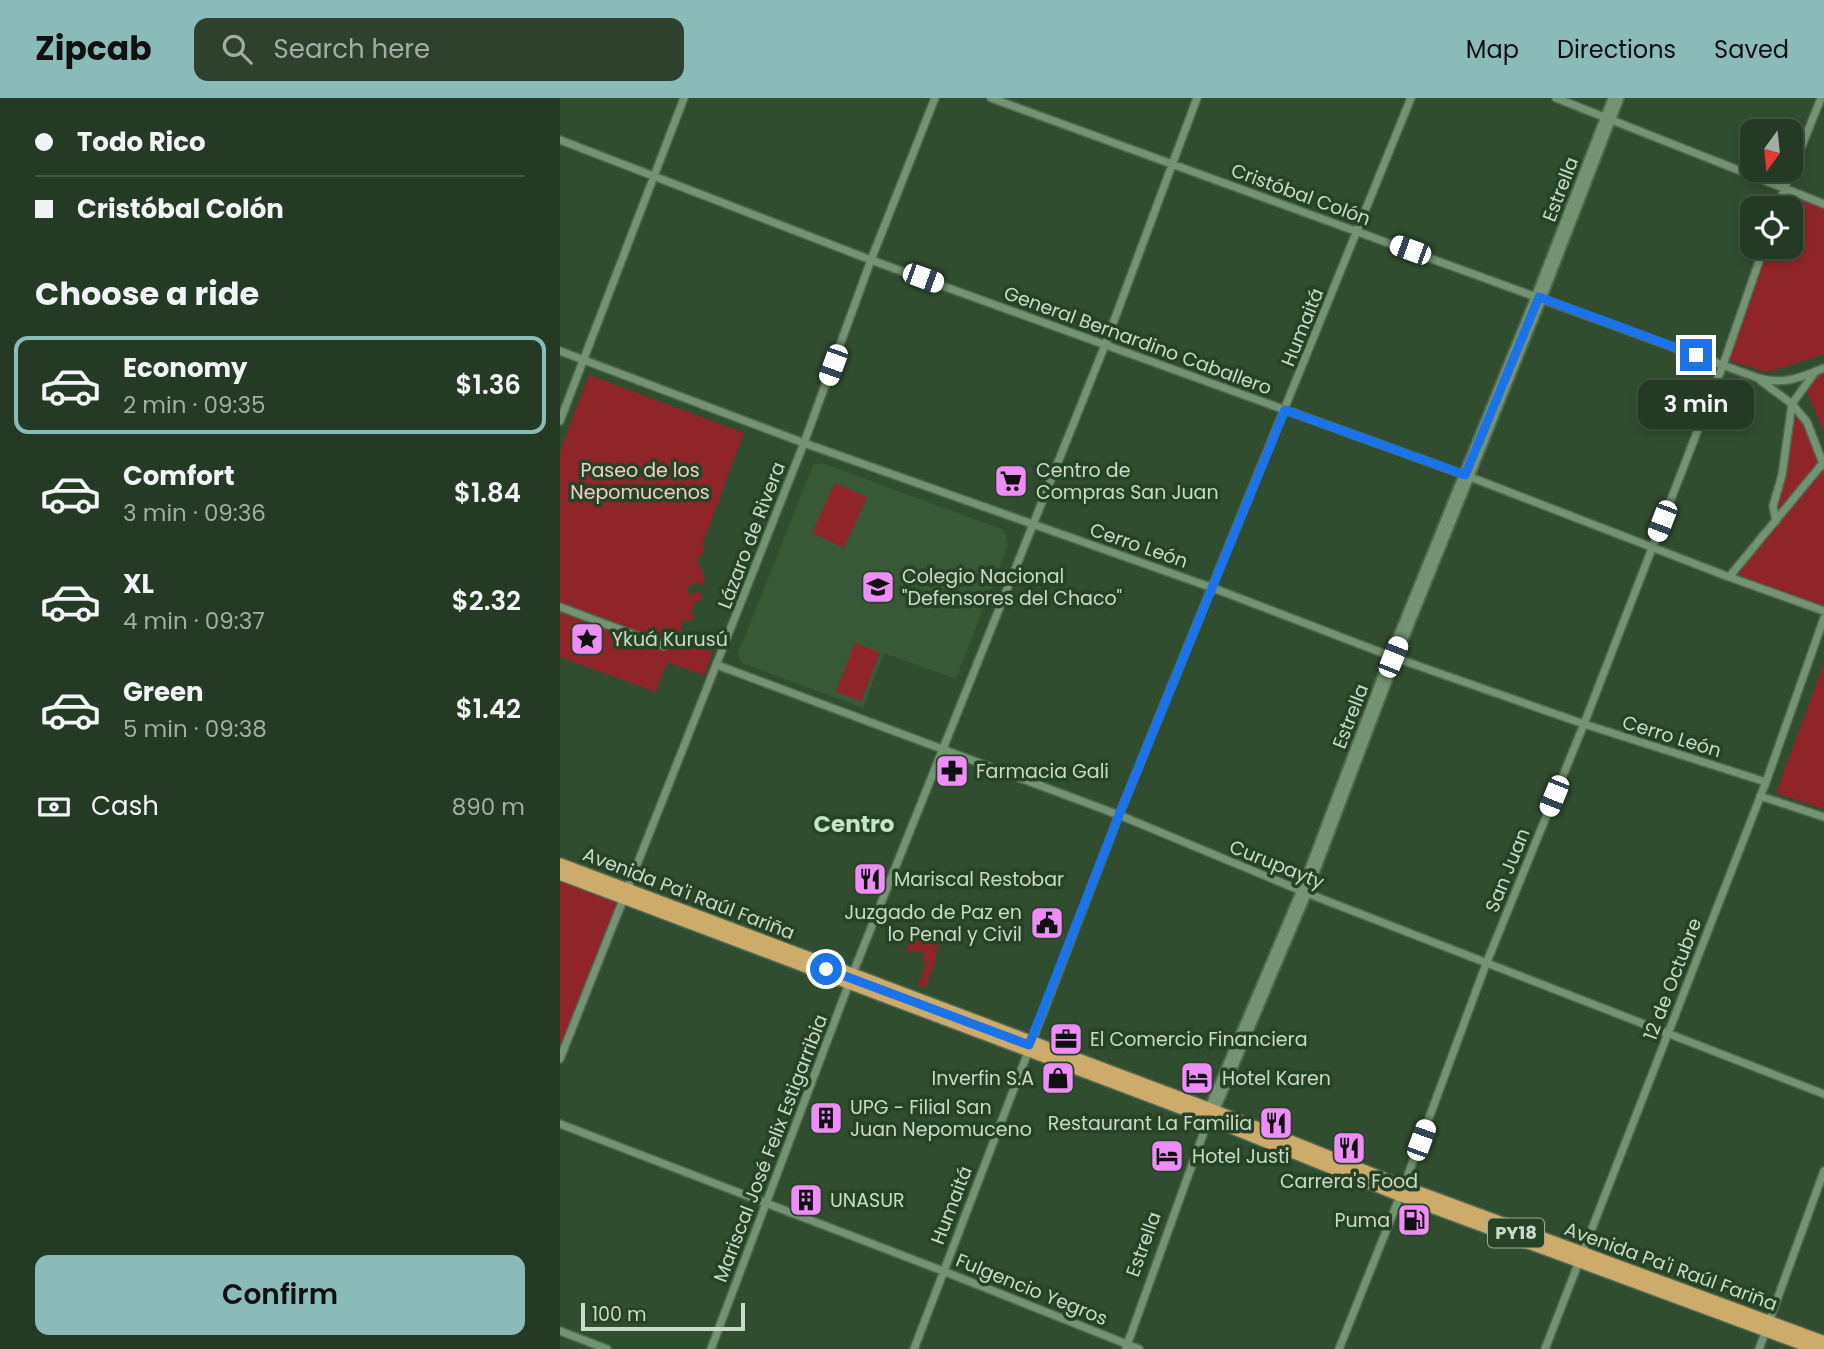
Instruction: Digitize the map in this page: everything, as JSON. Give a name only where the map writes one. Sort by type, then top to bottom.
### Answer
[{"type":"highway","name":"Avenida Pa'i Raúl Fariña","points":[[560,869],[1210,1114],[1402,1191],[1824,1347]]},
{"type":"main road","name":"Estrella","points":[[1210,1114],[1304,892],[1393,657],[1539,297],[1616,98]]},
{"type":"street","points":[[560,421],[684,98]]},
{"type":"street","name":"Lázaro de Rivera","points":[[560,1059],[804,443],[934,98]]},
{"type":"street","name":"Cristóbal Colón","points":[[991,98],[1758,378]]},
{"type":"street","name":"Mariscal José Felix Estigarribia","points":[[711,1349],[851,978],[1105,345],[1197,98]]},
{"type":"street","name":"Humaitá","points":[[914,1349],[1119,815],[1411,98]]},
{"type":"street","points":[[1556,98],[1824,204]]},
{"type":"street","points":[[1781,196],[1821,98]]},
{"type":"street","name":"General Bernardino Caballero","points":[[560,140],[871,260],[1465,475],[1824,611]]},
{"type":"street","name":"San Juan","points":[[1339,1349],[1402,1191],[1486,964],[1584,724],[1723,365],[1760,259]]},
{"type":"street","name":"Cerro León","points":[[560,352],[804,443],[1213,588],[1393,657],[1584,724],[1766,782]]},
{"type":"street","points":[[1758,378],[1775,382],[1791,380],[1824,368]]},
{"type":"street","points":[[1776,521],[1773,506],[1782,475],[1793,404],[1815,372]]},
{"type":"street","points":[[1729,577],[1824,465],[1807,422],[1793,404],[1758,378]]},
{"type":"street","points":[[560,607],[664,646]]},
{"type":"street","name":"12 de Octubre","points":[[1545,1349],[1766,782],[1824,618]]},
{"type":"street","name":"Curupayty","points":[[717,665],[1119,815],[1304,892],[1824,1094]]},
{"type":"street","points":[[1760,796],[1824,817]]},
{"type":"street","name":"Estrella","points":[[1127,1347],[1210,1114]]},
{"type":"street","name":"Fulgencio Yegros","points":[[560,1124],[943,1271],[1127,1347],[1139,1349]]},
{"type":"street","points":[[1759,1349],[1824,1171]]},
{"type":"street","points":[[560,1331],[607,1349]]},
{"type":"shaded area","name":"Colegio Nacional \"Defensores del Chaco\"","points":[[822,463],[1004,530],[1008,545],[956,679],[884,653],[863,708],[742,663],[738,654],[813,465]]},
{"type":"shaded area","points":[[594,624],[597,627],[595,635],[598,644],[596,647],[582,650],[578,646],[576,635]]},
{"type":"green space","points":[[1803,200],[1824,208],[1824,354],[1772,371],[1763,371],[1730,361],[1726,352],[1763,259],[1803,259]]},
{"type":"green space","points":[[1824,368],[1824,432],[1804,384],[1809,375]]},
{"type":"green space","name":"Paseo de los Nepomucenos","points":[[589,375],[744,433],[702,545],[705,550],[697,558],[697,565],[702,569],[705,579],[703,584],[693,583],[687,588],[690,597],[696,591],[701,594],[702,599],[694,603],[692,621],[682,623],[681,628],[685,633],[685,641],[713,652],[704,675],[667,662],[656,692],[560,657],[560,452]]},
{"type":"green space","points":[[1792,404],[1807,422],[1824,466],[1824,611],[1729,577],[1776,521],[1773,506]]},
{"type":"green space","points":[[835,483],[867,497],[844,548],[812,533]]},
{"type":"green space","points":[[855,643],[880,653],[861,701],[836,692]]},
{"type":"green space","points":[[1824,664],[1824,809],[1776,793]]},
{"type":"green space","points":[[560,871],[625,895],[560,1055]]},
{"type":"green space","points":[[928,928],[932,929],[928,935],[938,936],[940,940],[936,963],[933,964],[934,970],[931,971],[926,988],[919,985],[927,964],[922,960],[924,953],[921,950],[909,953],[906,949],[909,943],[916,942]]},
{"type":"place","name":"Centro de Compras San Juan","points":[[1011,481]]},
{"type":"place","name":"Colegio Nacional \"Defensores del Chaco\"","points":[[878,587]]},
{"type":"place","name":"Ykuá Kurusú","points":[[587,639]]},
{"type":"place","name":"Farmacia Gali","points":[[952,771]]},
{"type":"place","name":"Mariscal Restobar","points":[[870,879]]},
{"type":"place","name":"Juzgado de Paz en lo Penal y Civil","points":[[1047,923]]},
{"type":"place","name":"El Comercio Financiera","points":[[1066,1039]]},
{"type":"place","name":"Inverfin S.A","points":[[1058,1078]]},
{"type":"place","name":"Hotel Karen","points":[[1197,1078]]},
{"type":"place","name":"UPG - Filial San Juan Nepomuceno","points":[[826,1118]]},
{"type":"place","name":"Restaurant La Familia","points":[[1276,1123]]},
{"type":"place","name":"Carrera's Food","points":[[1349,1148]]},
{"type":"place","name":"Hotel Justi","points":[[1167,1156]]},
{"type":"place","name":"UNASUR","points":[[806,1200]]},
{"type":"place","name":"Puma","points":[[1414,1220]]},
{"type":"district","name":"Centro","points":[[854,824]]},
{"type":"route","points":[[826,969],[1029,1045],[1119,815],[1285,410],[1465,475],[1539,297],[1696,355]]}]
